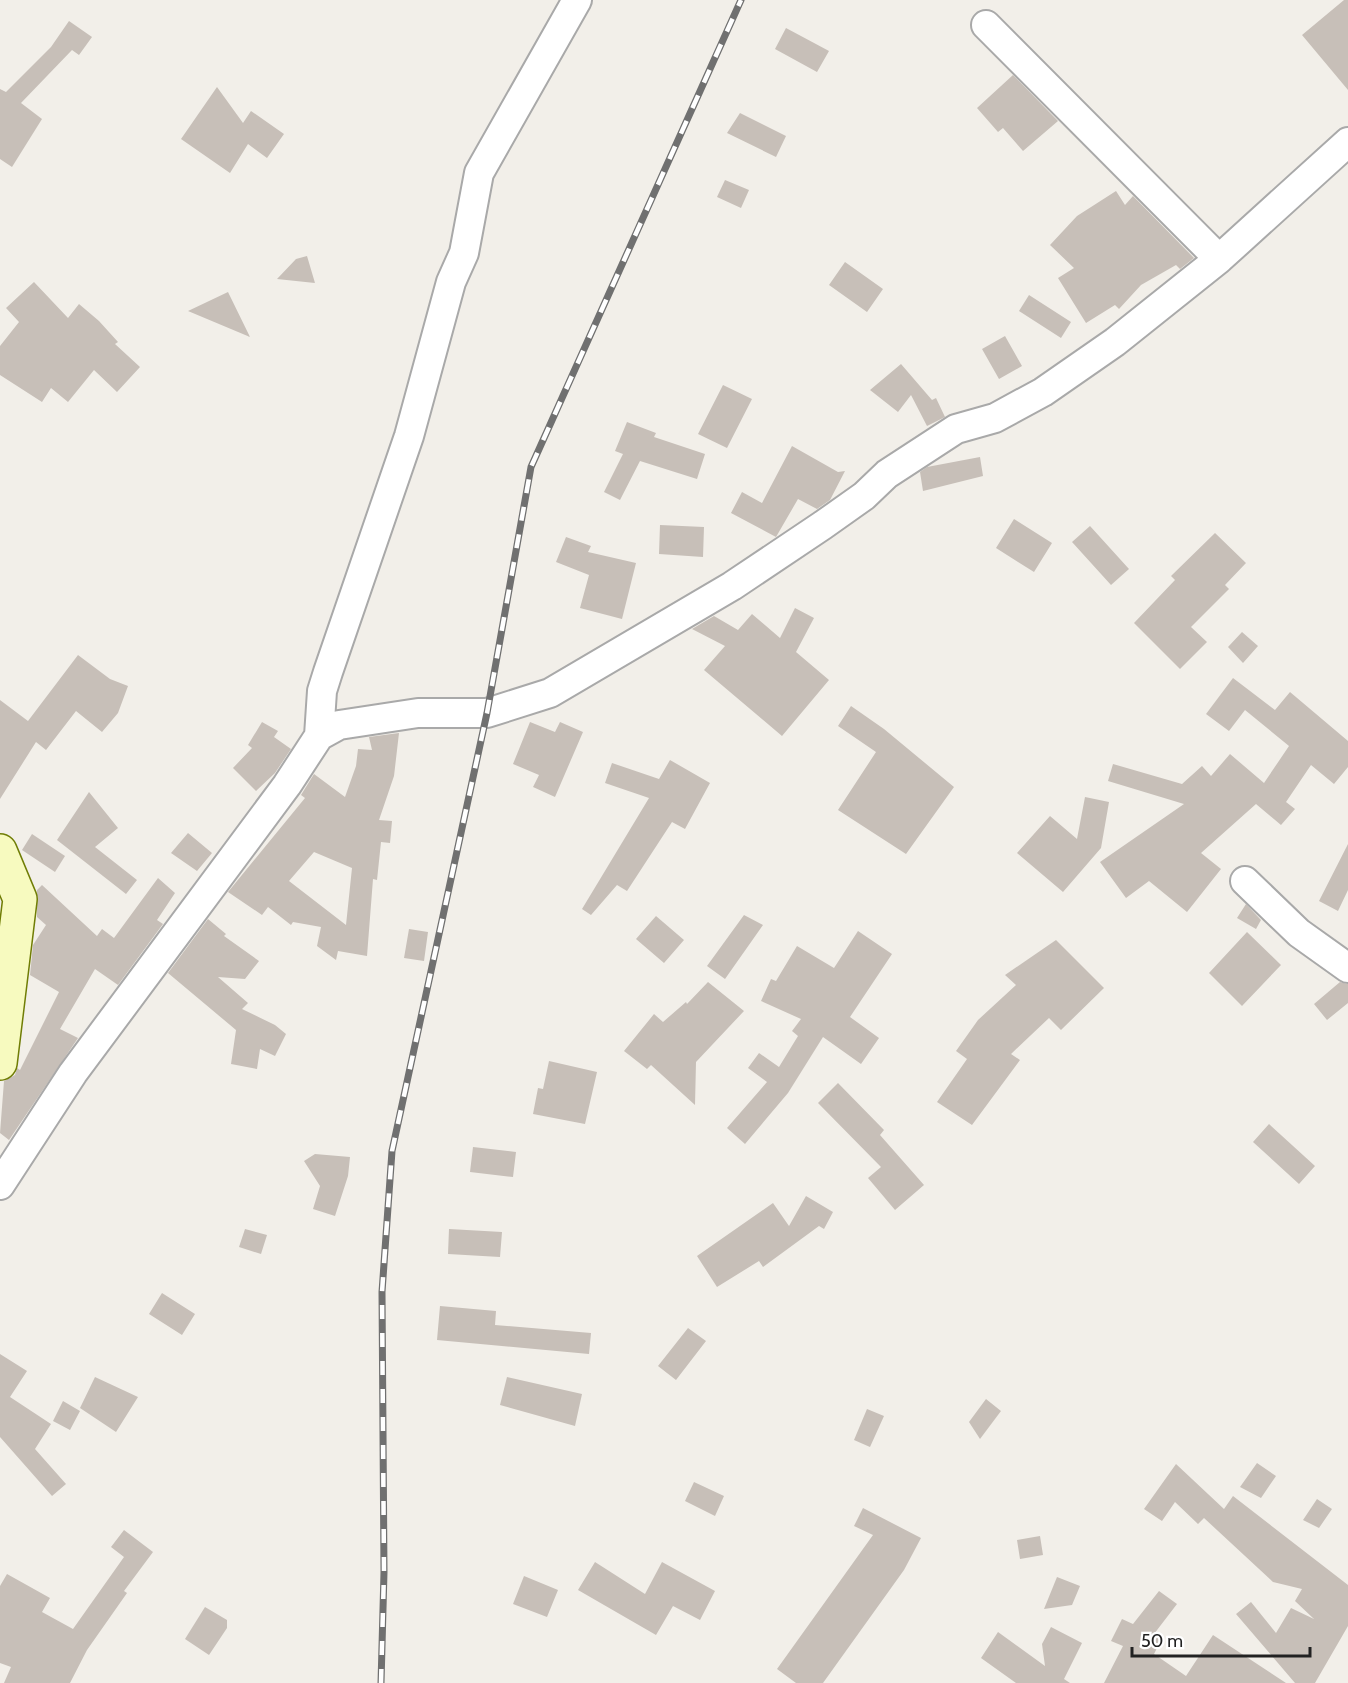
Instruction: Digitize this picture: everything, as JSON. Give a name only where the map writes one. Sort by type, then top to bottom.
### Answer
[{"type":"main road","points":[[0,851],[20,899],[0,1063]]},
{"type":"street","points":[[0,1185],[73,1073],[287,785],[319,736],[325,681],[345,627],[381,512],[409,436],[451,282],[464,253],[479,173],[577,0]]},
{"type":"street","points":[[986,25],[1219,259]]},
{"type":"street","points":[[319,736],[339,725],[418,713],[488,713],[550,693],[732,586],[864,496],[887,474],[956,429],[994,418],[1043,392],[1115,342],[1219,259],[1348,142]]},
{"type":"street","points":[[1245,881],[1299,933],[1348,968]]},
{"type":"building","points":[[1344,0],[1348,0],[1348,90],[1302,35]]},
{"type":"building","points":[[69,21],[92,37],[79,55],[72,50],[21,103],[42,119],[12,167],[0,159],[0,89],[6,92],[51,47]]},
{"type":"building","points":[[786,28],[829,51],[817,72],[775,49]]},
{"type":"building","points":[[1013,75],[1058,121],[1023,151],[1003,128],[998,132],[977,108]]},
{"type":"building","points":[[217,87],[243,123],[251,111],[284,134],[267,158],[248,144],[230,173],[181,139]]},
{"type":"building","points":[[740,113],[786,136],[776,157],[727,133]]},
{"type":"building","points":[[725,180],[749,190],[741,208],[717,197]]},
{"type":"building","points":[[1116,191],[1125,205],[1133,196],[1194,258],[1180,269],[1176,265],[1141,285],[1119,309],[1115,305],[1086,323],[1058,278],[1074,268],[1050,245],[1077,216]]},
{"type":"building","points":[[307,256],[315,283],[277,279],[296,259]]},
{"type":"building","points":[[845,262],[883,289],[867,312],[829,285]]},
{"type":"building","points":[[34,282],[68,318],[79,304],[99,321],[118,342],[115,344],[140,367],[117,392],[94,370],[68,402],[51,388],[42,402],[0,375],[0,346],[19,322],[6,308]]},
{"type":"building","points":[[228,292],[250,337],[188,311]]},
{"type":"building","points":[[1029,295],[1071,322],[1061,338],[1019,311]]},
{"type":"building","points":[[1005,336],[1022,366],[999,379],[982,349]]},
{"type":"building","points":[[901,364],[932,400],[936,398],[945,417],[927,426],[911,395],[898,412],[870,390]]},
{"type":"building","points":[[723,385],[752,399],[727,448],[698,434]]},
{"type":"building","points":[[627,422],[656,433],[654,437],[705,454],[697,479],[640,461],[620,500],[604,492],[623,454],[615,451]]},
{"type":"building","points":[[792,446],[838,472],[845,471],[830,500],[817,509],[798,499],[776,537],[731,513],[742,492],[762,503]]},
{"type":"building","points":[[980,457],[983,476],[923,491],[920,472],[927,467]]},
{"type":"building","points":[[1014,519],[1052,543],[1034,572],[996,548]]},
{"type":"building","points":[[660,525],[704,527],[703,557],[659,554]]},
{"type":"building","points":[[1090,526],[1129,569],[1111,585],[1072,542]]},
{"type":"building","points":[[1215,533],[1246,563],[1225,585],[1229,589],[1191,627],[1207,642],[1180,669],[1134,623],[1175,580],[1171,576]]},
{"type":"building","points":[[566,537],[591,546],[588,552],[636,563],[622,619],[580,608],[589,575],[556,562]]},
{"type":"building","points":[[795,608],[814,618],[796,652],[829,680],[782,736],[704,670],[725,646],[692,629],[714,616],[738,630],[752,614],[780,638]]},
{"type":"building","points":[[1242,632],[1258,646],[1243,663],[1228,647]]},
{"type":"building","points":[[78,655],[110,679],[128,686],[118,713],[102,732],[76,711],[46,750],[36,742],[0,799],[0,700],[28,721]]},
{"type":"building","points":[[1233,678],[1275,710],[1290,692],[1348,741],[1348,767],[1334,784],[1311,765],[1286,802],[1295,809],[1281,825],[1256,804],[1201,853],[1221,869],[1187,912],[1149,881],[1126,898],[1100,862],[1184,804],[1108,781],[1113,764],[1182,784],[1202,766],[1211,776],[1230,754],[1264,783],[1289,746],[1245,710],[1229,731],[1206,714]]},
{"type":"building","points":[[851,706],[884,729],[954,787],[906,854],[838,810],[876,752],[838,726]]},
{"type":"building","points":[[262,722],[278,731],[274,737],[291,749],[275,773],[256,791],[233,768],[252,748],[248,745]]},
{"type":"building","points":[[530,722],[555,732],[560,722],[583,732],[555,797],[533,787],[539,775],[513,764]]},
{"type":"building","points":[[399,733],[394,776],[379,820],[392,821],[390,843],[381,842],[377,880],[373,879],[367,956],[338,951],[336,960],[317,946],[321,927],[293,922],[291,925],[268,907],[262,915],[228,892],[305,798],[301,795],[314,774],[345,797],[356,766],[358,749],[372,750],[369,737]],"holes":[[[314,852],[352,868],[346,925],[289,881]]]},
{"type":"building","points":[[670,760],[710,783],[685,829],[672,822],[627,891],[617,885],[591,915],[582,909],[649,798],[605,783],[612,763],[659,779]]},
{"type":"building","points":[[89,792],[118,828],[95,847],[137,880],[126,894],[57,840]]},
{"type":"building","points":[[1085,797],[1109,802],[1101,848],[1063,892],[1017,853],[1050,816],[1077,839]]},
{"type":"building","points":[[188,833],[212,853],[197,871],[171,853]]},
{"type":"building","points":[[32,834],[65,856],[55,872],[22,850]]},
{"type":"building","points":[[1348,844],[1348,890],[1338,911],[1319,901]]},
{"type":"building","points":[[158,878],[175,893],[157,920],[163,924],[118,985],[95,969],[60,1029],[78,1038],[9,1140],[0,1133],[4,1081],[15,1075],[17,1068],[20,1070],[59,992],[30,975],[33,945],[46,925],[37,917],[37,890],[42,885],[97,936],[102,929],[114,938]]},
{"type":"building","points":[[1246,904],[1261,920],[1256,929],[1237,918]]},
{"type":"building","points":[[744,915],[763,925],[725,979],[707,966]]},
{"type":"building","points":[[656,916],[684,940],[664,963],[636,939]]},
{"type":"building","points":[[208,919],[226,934],[224,936],[259,961],[245,979],[218,977],[248,1003],[242,1009],[275,1025],[286,1034],[275,1056],[260,1049],[257,1069],[231,1064],[236,1030],[168,973]]},
{"type":"building","points":[[409,929],[428,932],[424,961],[404,958]]},
{"type":"building","points":[[858,931],[892,954],[850,1017],[879,1038],[861,1064],[823,1037],[788,1093],[745,1144],[727,1128],[767,1082],[748,1068],[759,1053],[779,1067],[798,1036],[792,1031],[801,1019],[761,1001],[771,979],[776,981],[797,946],[834,968]]},
{"type":"building","points":[[1247,932],[1281,965],[1242,1006],[1209,973]]},
{"type":"building","points":[[1056,940],[1104,988],[1061,1030],[1049,1018],[1011,1054],[1020,1060],[972,1125],[937,1102],[967,1059],[956,1051],[978,1020],[1016,985],[1005,975]]},
{"type":"building","points":[[708,982],[744,1011],[696,1062],[695,1105],[651,1065],[647,1069],[624,1051],[654,1014],[663,1022],[686,1002],[687,1004]]},
{"type":"building","points":[[1340,982],[1348,984],[1348,1003],[1327,1020],[1314,1004]]},
{"type":"building","points":[[549,1061],[597,1072],[585,1124],[533,1114],[538,1088],[543,1089]]},
{"type":"building","points":[[838,1083],[884,1130],[880,1135],[924,1185],[895,1210],[868,1178],[881,1167],[818,1103]]},
{"type":"building","points":[[1269,1124],[1315,1166],[1299,1184],[1253,1142]]},
{"type":"building","points":[[473,1147],[516,1152],[513,1177],[470,1172]]},
{"type":"building","points":[[315,1154],[350,1157],[348,1176],[335,1216],[313,1209],[320,1186],[304,1161]]},
{"type":"building","points":[[806,1196],[833,1212],[824,1229],[819,1226],[763,1267],[759,1261],[717,1287],[697,1256],[773,1203],[789,1226]]},
{"type":"building","points":[[245,1229],[267,1235],[261,1254],[239,1247]]},
{"type":"building","points":[[449,1229],[502,1232],[500,1257],[448,1254]]},
{"type":"building","points":[[162,1293],[195,1314],[182,1335],[149,1314]]},
{"type":"building","points":[[440,1306],[496,1311],[495,1325],[591,1333],[589,1354],[437,1340]]},
{"type":"building","points":[[688,1328],[706,1341],[676,1380],[658,1366]]},
{"type":"building","points":[[0,1354],[27,1371],[10,1397],[51,1424],[35,1449],[66,1484],[52,1496],[0,1437]]},
{"type":"building","points":[[95,1377],[138,1397],[116,1432],[80,1408]]},
{"type":"building","points":[[507,1377],[582,1394],[575,1426],[500,1405]]},
{"type":"building","points":[[986,1399],[1001,1411],[980,1439],[969,1422]]},
{"type":"building","points":[[63,1401],[80,1411],[70,1430],[53,1421]]},
{"type":"building","points":[[867,1409],[884,1416],[870,1447],[854,1440]]},
{"type":"building","points":[[1257,1463],[1276,1476],[1261,1498],[1240,1487]]},
{"type":"building","points":[[1176,1464],[1224,1509],[1233,1496],[1348,1585],[1348,1626],[1315,1683],[1295,1683],[1236,1614],[1251,1602],[1276,1633],[1291,1608],[1314,1619],[1295,1601],[1302,1589],[1273,1582],[1204,1518],[1198,1524],[1175,1502],[1162,1521],[1144,1509]]},
{"type":"building","points":[[694,1482],[724,1496],[715,1516],[685,1501]]},
{"type":"building","points":[[1317,1499],[1332,1509],[1319,1528],[1303,1520]]},
{"type":"building","points":[[863,1508],[921,1538],[904,1570],[823,1683],[796,1683],[777,1669],[873,1535],[854,1526]]},
{"type":"building","points":[[124,1530],[153,1552],[124,1591],[127,1593],[87,1650],[70,1683],[4,1683],[11,1667],[0,1663],[0,1586],[7,1574],[50,1598],[42,1612],[73,1629],[124,1557],[111,1547]]},
{"type":"building","points":[[1040,1536],[1043,1555],[1020,1559],[1017,1540]]},
{"type":"building","points":[[595,1562],[645,1594],[662,1562],[715,1591],[700,1620],[673,1606],[656,1635],[578,1590]]},
{"type":"building","points":[[524,1576],[558,1590],[547,1617],[513,1604]]},
{"type":"building","points":[[1057,1577],[1080,1586],[1072,1605],[1044,1609]]},
{"type":"building","points":[[1159,1591],[1177,1604],[1154,1634],[1162,1638],[1154,1654],[1186,1676],[1213,1635],[1286,1683],[1104,1683],[1123,1646],[1111,1641],[1122,1619],[1133,1624]]},
{"type":"building","points":[[205,1607],[227,1620],[227,1628],[209,1655],[185,1639]]},
{"type":"building","points":[[1051,1627],[1082,1643],[1064,1679],[1070,1683],[1016,1683],[981,1658],[998,1632],[1045,1666],[1042,1644]]},
{"type":"railway","points":[[381,1683],[384,1572],[382,1292],[392,1151],[487,713],[531,467],[741,0]]}]
